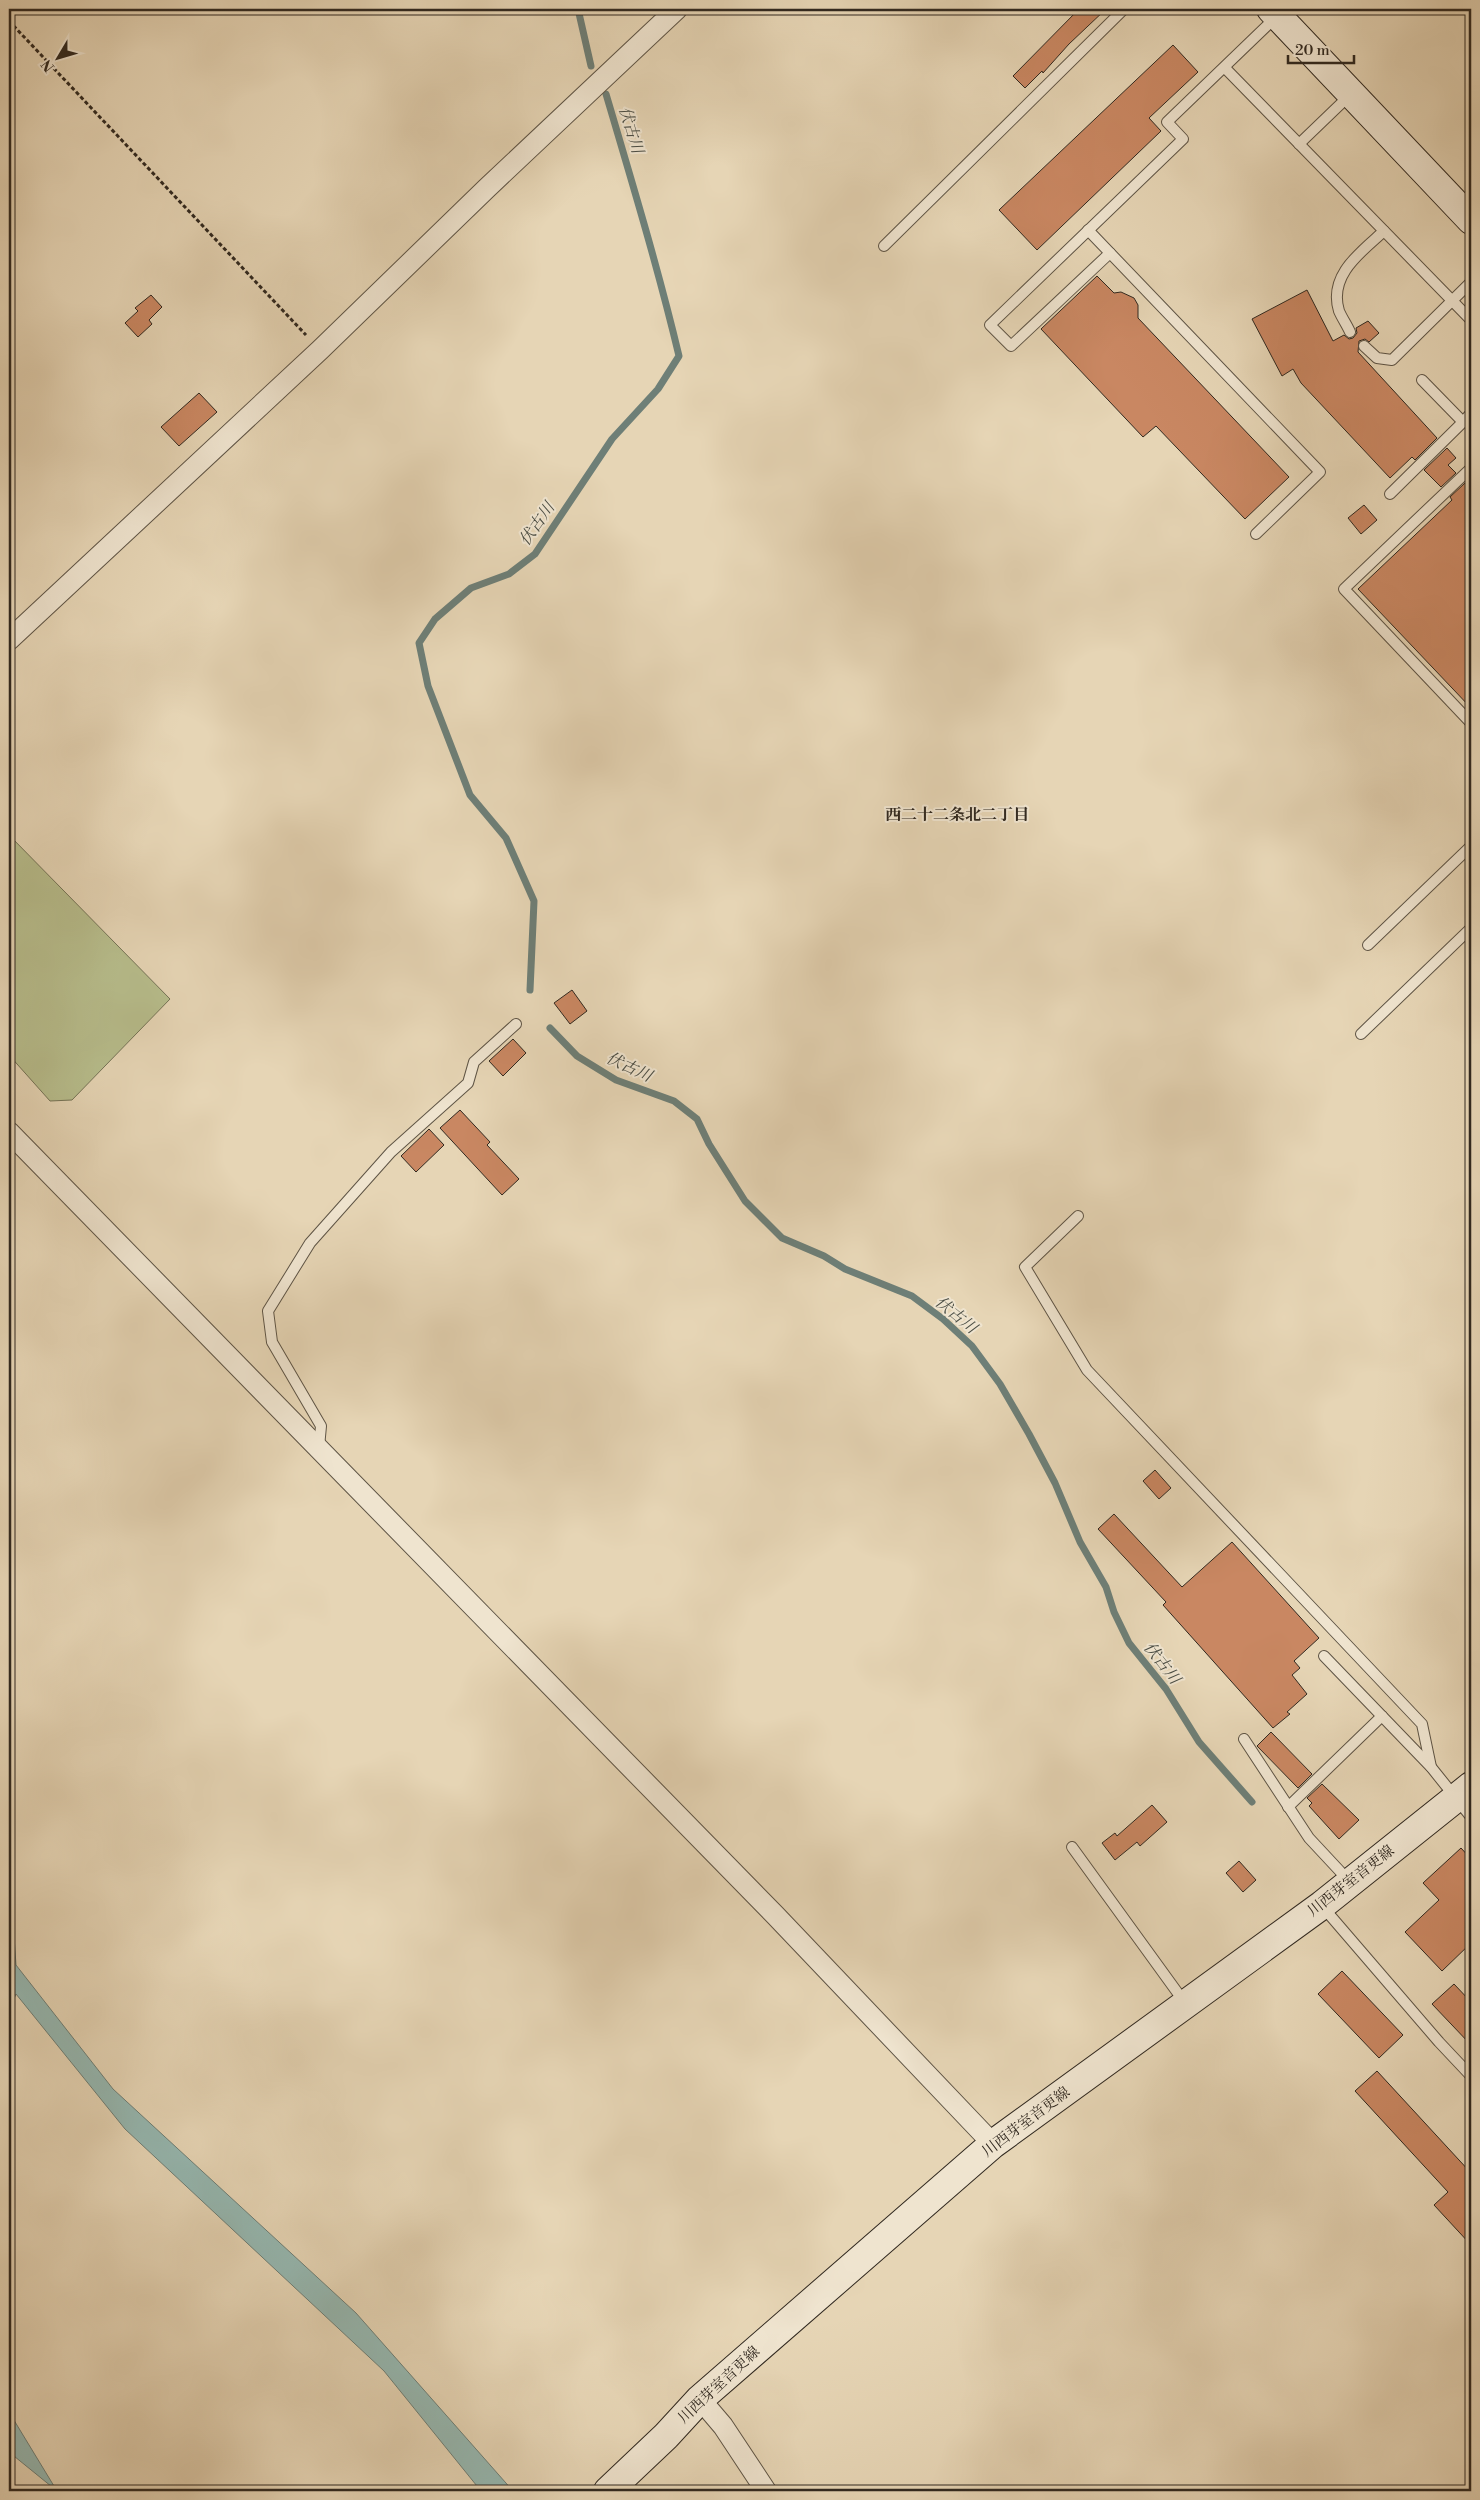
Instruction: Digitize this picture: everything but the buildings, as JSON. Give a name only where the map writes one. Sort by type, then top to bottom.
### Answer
[{"type":"main road","points":[[1274,12],[1471,220]]},
{"type":"main road","name":"川西芽室音更線","points":[[608,2491],[666,2436],[700,2399],[993,2144],[1466,1800]]},
{"type":"street","points":[[9,640],[320,350],[487,188],[677,9]]},
{"type":"street","points":[[9,1132],[775,1914],[993,2144]]},
{"type":"street","points":[[700,2399],[723,2426],[766,2491]]},
{"type":"lane","points":[[884,246],[1124,9]]},
{"type":"lane","points":[[1110,253],[1011,346],[990,325],[1183,139],[1167,122],[1225,68],[1274,12]]},
{"type":"lane","points":[[1225,68],[1471,320]]},
{"type":"lane","points":[[1299,144],[1352,94]]},
{"type":"lane","points":[[1088,230],[1320,472],[1256,534]]},
{"type":"lane","points":[[1350,332],[1339,310],[1337,284],[1350,263],[1384,231]]},
{"type":"lane","points":[[1364,346],[1377,358],[1392,360],[1471,282]]},
{"type":"lane","points":[[1422,380],[1463,422]]},
{"type":"lane","points":[[1390,494],[1471,413]]},
{"type":"lane","points":[[1471,468],[1344,589],[1471,723]]},
{"type":"lane","points":[[1368,945],[1471,846]]},
{"type":"lane","points":[[1361,1034],[1471,928]]},
{"type":"lane","points":[[319,1450],[321,1426],[272,1342],[268,1311],[310,1244],[391,1152],[468,1083],[474,1062],[516,1024]]},
{"type":"lane","points":[[1078,1216],[1025,1267],[1087,1370],[1422,1724],[1431,1767]]},
{"type":"lane","points":[[1324,1656],[1431,1767],[1466,1800]]},
{"type":"lane","points":[[1288,1807],[1382,1716]]},
{"type":"lane","points":[[1244,1739],[1308,1838],[1350,1883]]},
{"type":"lane","points":[[1072,1847],[1185,2004]]},
{"type":"lane","points":[[1322,1905],[1439,2042],[1471,2076]]},
{"type":"path","points":[[9,21],[320,350]]},
{"type":"green space","points":[[9,835],[170,999],[72,1100],[50,1101],[9,1055]]},
{"type":"water","points":[[9,1864],[16,1965],[113,2089],[356,2313],[513,2491],[481,2491],[384,2371],[125,2129],[16,1994],[9,2011]]},
{"type":"water","points":[[9,2412],[57,2491],[9,2452]]},
{"type":"waterway","name":"伏古川","points":[[578,9],[591,66]]},
{"type":"waterway","name":"伏古川","points":[[530,990],[534,901],[506,838],[470,795],[428,686],[419,643],[435,619],[471,588],[509,574],[535,554],[612,439],[658,389],[679,356],[654,258],[606,94]]},
{"type":"waterway","name":"伏古川","points":[[550,1028],[577,1056],[616,1080],[674,1101],[697,1119],[709,1144],[745,1201],[782,1238],[824,1256],[845,1269],[912,1296],[943,1319],[972,1346],[1000,1384],[1055,1483],[1080,1542],[1106,1587],[1114,1612],[1129,1643],[1166,1689],[1199,1742],[1252,1802]]},
{"type":"district","name":"西二十二条北二丁目","points":[[957,815]]}]
